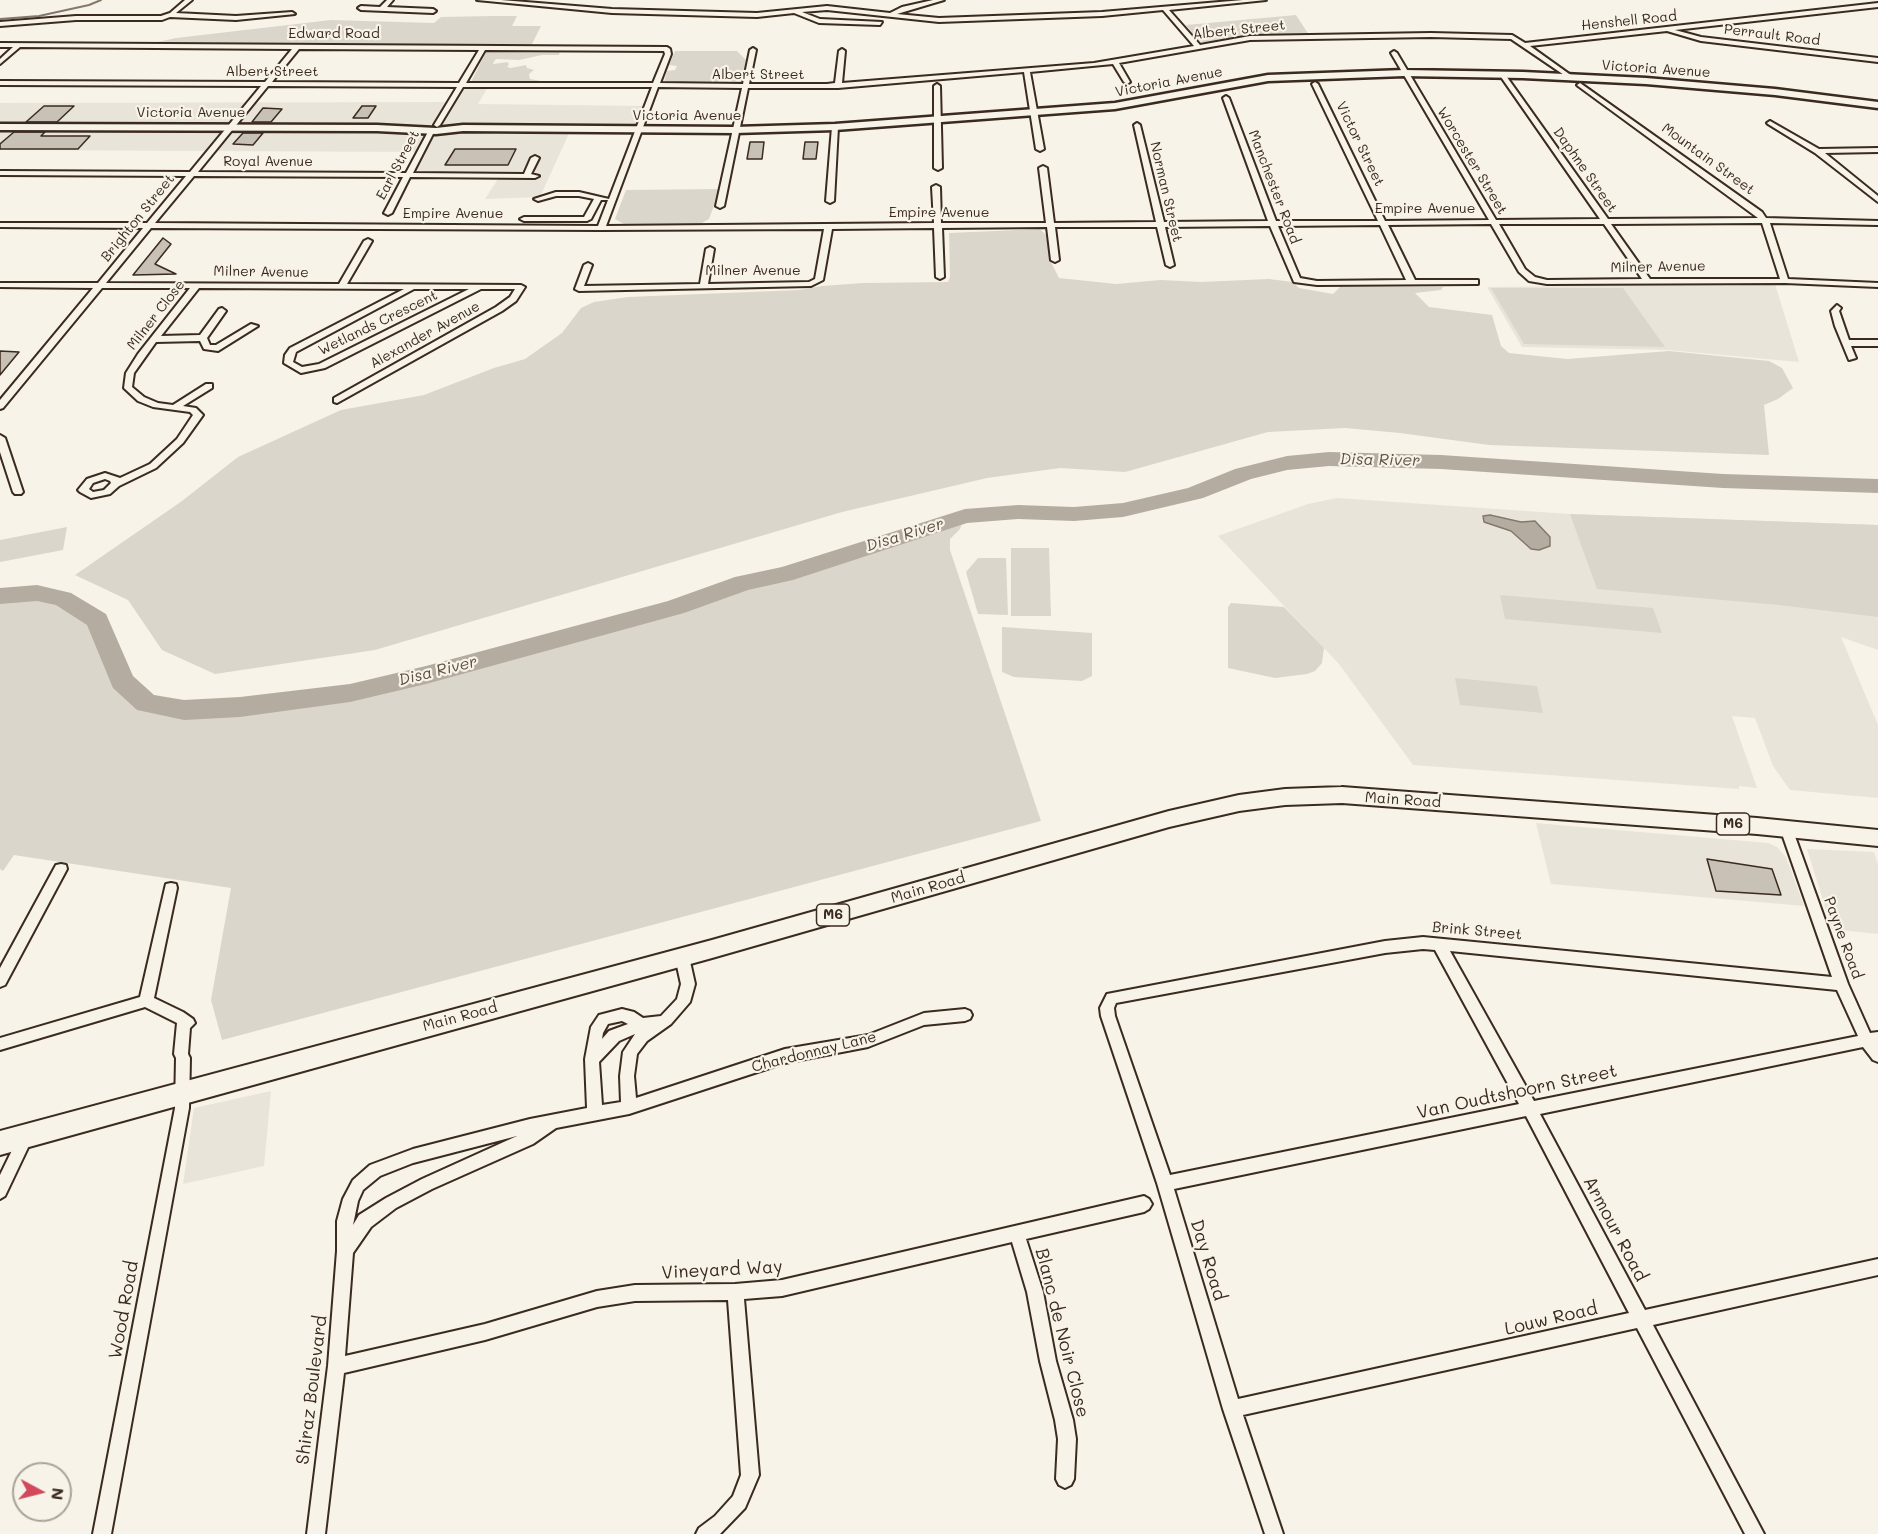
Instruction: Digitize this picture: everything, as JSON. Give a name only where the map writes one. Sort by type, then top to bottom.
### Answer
[{"type":"main road","name":"Main Road","points":[[0,1143],[681,957],[1169,819],[1239,803],[1285,797],[1342,795],[1878,837]]},
{"type":"street","points":[[170,15],[189,0]]},
{"type":"street","points":[[382,9],[390,0]]},
{"type":"street","points":[[480,0],[612,11],[757,15],[827,8],[927,20],[1166,10],[1263,0]]},
{"type":"street","points":[[531,4],[549,0]]},
{"type":"street","points":[[818,0],[827,8]]},
{"type":"street","points":[[892,14],[902,9],[941,0]]},
{"type":"street","name":"Henshell Road","points":[[1526,45],[1878,5]]},
{"type":"street","points":[[362,8],[433,11]]},
{"type":"street","points":[[1166,10],[1198,46]]},
{"type":"street","points":[[793,11],[819,21],[880,23]]},
{"type":"street","points":[[0,24],[170,15],[236,18],[292,14]]},
{"type":"street","name":"Perrault Road","points":[[1665,29],[1701,39],[1878,60]]},
{"type":"street","name":"Albert Street","points":[[0,83],[838,86],[1094,65],[1198,46],[1259,38],[1431,35],[1512,38],[1526,45]]},
{"type":"street","name":"Edward Road","points":[[0,45],[667,49],[669,52],[656,86]]},
{"type":"street","points":[[0,62],[20,45]]},
{"type":"street","points":[[1526,45],[1570,77]]},
{"type":"street","name":"Brighton Street","points":[[0,406],[298,46]]},
{"type":"street","name":"Earl Street","points":[[388,213],[407,175],[484,47]]},
{"type":"street","points":[[720,206],[753,50]]},
{"type":"street","points":[[838,86],[842,51]]},
{"type":"street","name":"Worcester Street","points":[[1394,53],[1522,270],[1532,279]]},
{"type":"street","points":[[1115,61],[1127,82]]},
{"type":"street","points":[[1027,71],[1040,149]]},
{"type":"street","name":"Victoria Avenue","points":[[0,126],[735,130],[835,127],[936,121],[1144,103],[1268,78],[1404,73],[1570,77],[1721,87],[1878,105]]},
{"type":"street","name":"Daphne Street","points":[[1502,74],[1647,279]]},
{"type":"street","name":"Victor Street","points":[[1315,84],[1411,281]]},
{"type":"street","name":"Mountain Street","points":[[1580,85],[1753,208],[1766,220]]},
{"type":"street","points":[[602,228],[656,86]]},
{"type":"street","points":[[937,86],[938,168]]},
{"type":"street","name":"Manchester Road","points":[[1226,98],[1296,279],[1302,282],[1411,281]]},
{"type":"street","points":[[1770,123],[1818,151],[1878,200]]},
{"type":"street","name":"Norman Street","points":[[1137,125],[1170,265]]},
{"type":"street","points":[[830,201],[835,127]]},
{"type":"street","points":[[1818,151],[1878,150]]},
{"type":"street","name":"Royal Avenue","points":[[0,173],[531,176],[535,158]]},
{"type":"street","points":[[1043,168],[1055,260]]},
{"type":"street","points":[[936,187],[940,277]]},
{"type":"street","points":[[538,199],[567,194],[612,199]]},
{"type":"street","points":[[524,219],[587,219],[598,199]]},
{"type":"street","points":[[1766,220],[1785,280]]},
{"type":"street","name":"Empire Avenue","points":[[0,225],[602,228],[1766,220],[1878,223]]},
{"type":"street","name":"Milner Avenue","points":[[588,265],[579,288],[806,285],[819,280],[828,227]]},
{"type":"street","points":[[341,287],[368,241]]},
{"type":"street","points":[[704,285],[710,249]]},
{"type":"street","name":"Milner Avenue","points":[[1532,279],[1547,282],[1647,279],[1785,280],[1878,285]]},
{"type":"street","points":[[1411,281],[1475,282]]},
{"type":"street","name":"Milner Avenue","points":[[0,285],[521,287]]},
{"type":"street","name":"Milner Close","points":[[116,484],[143,473],[163,458],[180,441],[198,415],[194,410],[156,405],[141,399],[128,388],[130,373],[197,285]]},
{"type":"street","name":"Wetlands Crescent","points":[[412,288],[293,350],[289,355],[288,363],[303,370],[322,366],[482,286]]},
{"type":"street","name":"Alexander Avenue","points":[[337,400],[499,309],[513,299],[521,287]]},
{"type":"street","points":[[1837,308],[1835,314],[1852,358]]},
{"type":"street","points":[[203,338],[222,311]]},
{"type":"street","points":[[203,338],[206,346],[218,348],[254,326]]},
{"type":"street","points":[[154,339],[203,338]]},
{"type":"street","points":[[1846,343],[1878,343]]},
{"type":"street","points":[[175,407],[209,386]]},
{"type":"street","points":[[0,438],[18,492]]},
{"type":"street","name":"Payne Road","points":[[1786,828],[1841,984],[1872,1039],[1878,1055]]},
{"type":"street","points":[[0,981],[61,870]]},
{"type":"street","points":[[0,1044],[146,1001],[171,888]]},
{"type":"street","name":"Brink Street","points":[[1112,998],[1416,943],[1438,943],[1841,984]]},
{"type":"street","name":"Armour Road","points":[[1438,943],[1530,1109],[1755,1534]]},
{"type":"street","points":[[629,1107],[627,1076],[630,1052],[642,1036],[666,1020],[683,1002],[687,993],[688,984],[681,957]]},
{"type":"street","name":"Day Road","points":[[1112,998],[1107,1008],[1108,1016],[1164,1184],[1232,1409],[1274,1534]]},
{"type":"street","name":"Wood Road","points":[[102,1534],[184,1092],[181,1054],[184,1020],[146,1001]]},
{"type":"street","name":"Chardonnay Lane","points":[[629,1107],[773,1060],[868,1041],[924,1019],[965,1015]]},
{"type":"street","points":[[594,1115],[592,1060],[614,1036],[641,1025],[666,1020]]},
{"type":"street","name":"Van Oudtshoorn Street","points":[[1164,1184],[1872,1039]]},
{"type":"street","name":"Shiraz Boulevard","points":[[316,1534],[336,1366],[345,1251],[345,1221],[351,1199],[358,1185],[375,1170],[413,1156],[530,1126],[629,1107]]},
{"type":"street","name":"Shiraz Boulevard","points":[[345,1251],[366,1221],[391,1203],[427,1184],[528,1140],[554,1123]]},
{"type":"street","points":[[0,1191],[26,1137]]},
{"type":"street","name":"Vineyard Way","points":[[336,1366],[485,1332],[597,1299],[635,1293],[735,1292],[782,1288],[1144,1204]]},
{"type":"street","name":"Blanc de Noir Close","points":[[1017,1234],[1035,1292],[1048,1361],[1064,1420],[1067,1438],[1065,1479]]},
{"type":"street","name":"Louw Road","points":[[1232,1409],[1878,1267]]},
{"type":"street","points":[[705,1534],[721,1522],[739,1502],[750,1475],[735,1292]]},
{"type":"shaded area","points":[[1296,15],[1309,35],[1250,37],[1206,43],[1199,41],[1186,25]]},
{"type":"shaded area","points":[[517,16],[512,26],[541,26],[531,46],[155,44],[176,38],[331,20],[434,23],[441,17]]},
{"type":"shaded area","points":[[487,50],[560,50],[559,55],[542,55],[519,60],[496,59],[493,63],[507,62],[509,64],[507,67],[511,68],[526,65],[527,68],[534,70],[529,74],[530,79],[540,82],[471,82]]},
{"type":"shaded area","points":[[675,51],[737,51],[746,60],[741,85],[668,84],[664,82],[667,71],[675,70],[677,66],[669,65]]},
{"type":"shaded area","points":[[461,85],[489,85],[478,104],[650,106],[639,129],[571,129],[540,197],[485,199],[500,176],[406,174],[419,152],[0,150],[0,103],[451,102]]},
{"type":"shaded area","points":[[720,189],[709,219],[700,224],[624,224],[615,219],[626,190]]},
{"type":"shaded area","points":[[1040,229],[1046,235],[1050,260],[1059,278],[1116,284],[1161,280],[1201,282],[1269,279],[1293,282],[1299,288],[1333,294],[1340,287],[1443,287],[1441,290],[1415,293],[1429,307],[1492,315],[1501,346],[1509,353],[1567,359],[1669,351],[1769,361],[1782,368],[1793,388],[1778,399],[1764,405],[1769,455],[1489,445],[1345,428],[1268,432],[1125,472],[1060,468],[987,478],[842,512],[375,650],[215,674],[162,650],[128,600],[75,575],[182,501],[238,457],[341,410],[424,395],[494,368],[525,359],[562,333],[581,308],[594,302],[628,297],[799,290],[863,283],[948,282],[950,277],[949,233]]},
{"type":"shaded area","points":[[1775,284],[1799,362],[1668,350],[1522,347],[1487,287]]},
{"type":"shaded area","points":[[1491,288],[1623,288],[1665,347],[1524,344]]},
{"type":"shaded area","points":[[1337,498],[1570,514],[1878,525],[1878,650],[1841,637],[1878,725],[1878,798],[1790,790],[1773,766],[1755,718],[1732,716],[1757,788],[1739,786],[1739,789],[1413,765],[1339,664],[1218,536],[1308,504]]},
{"type":"shaded area","points":[[1570,514],[1878,525],[1878,617],[1779,605],[1597,589]]},
{"type":"shaded area","points":[[1490,515],[1521,522],[1535,521],[1550,537],[1550,546],[1539,550],[1531,549],[1511,531],[1484,522],[1483,516]]},
{"type":"shaded area","points":[[965,516],[960,529],[950,539],[950,550],[1041,821],[222,1040],[211,1000],[231,888],[14,855],[3,871],[0,869],[0,596],[37,593],[63,599],[97,620],[122,681],[146,703],[184,710],[240,707],[350,693],[426,675],[675,607],[743,583],[785,574]]},
{"type":"shaded area","points":[[67,527],[63,550],[0,562],[0,540]]},
{"type":"shaded area","points":[[1011,548],[1049,548],[1051,616],[1011,616]]},
{"type":"shaded area","points":[[978,558],[1006,558],[1008,615],[978,614],[966,572]]},
{"type":"shaded area","points":[[1500,595],[1653,608],[1662,633],[1505,619]]},
{"type":"shaded area","points":[[1231,603],[1284,607],[1324,648],[1322,663],[1315,671],[1307,674],[1275,678],[1228,668],[1228,607]]},
{"type":"shaded area","points":[[1002,627],[1092,633],[1092,676],[1082,681],[1014,677],[1002,672]]},
{"type":"shaded area","points":[[1455,678],[1537,686],[1543,713],[1460,705]]},
{"type":"shaded area","points":[[1536,823],[1768,843],[1777,847],[1786,857],[1804,906],[1551,884]]},
{"type":"shaded area","points":[[1807,849],[1874,852],[1878,864],[1878,934],[1832,929]]},
{"type":"shaded area","points":[[271,1091],[264,1166],[183,1184],[194,1108]]},
{"type":"building","points":[[44,106],[74,106],[57,122],[26,122]]},
{"type":"building","points":[[362,106],[376,106],[368,118],[353,118]]},
{"type":"building","points":[[263,108],[282,109],[271,122],[252,122]]},
{"type":"building","points":[[14,132],[45,132],[41,136],[90,136],[78,149],[0,149],[0,144]]},
{"type":"building","points":[[243,133],[263,133],[253,145],[233,144]]},
{"type":"building","points":[[750,142],[764,142],[762,159],[747,159]]},
{"type":"building","points":[[805,142],[818,142],[816,159],[803,159]]},
{"type":"building","points":[[455,149],[516,149],[508,165],[445,165]]},
{"type":"building","points":[[163,238],[171,244],[155,264],[176,274],[133,275]]},
{"type":"building","points":[[0,351],[19,352],[0,375]]},
{"type":"building","points":[[1707,859],[1772,869],[1781,895],[1716,891]]},
{"type":"waterway","points":[[0,19],[39,16],[89,5],[101,0]]},
{"type":"waterway","name":"Disa River","points":[[0,596],[37,593],[63,599],[97,620],[122,681],[146,703],[184,710],[240,707],[350,693],[426,675],[675,607],[743,583],[785,574],[965,516],[1018,512],[1074,514],[1123,510],[1195,493],[1243,474],[1287,463],[1329,459],[1441,462],[1723,481],[1878,486]]}]
